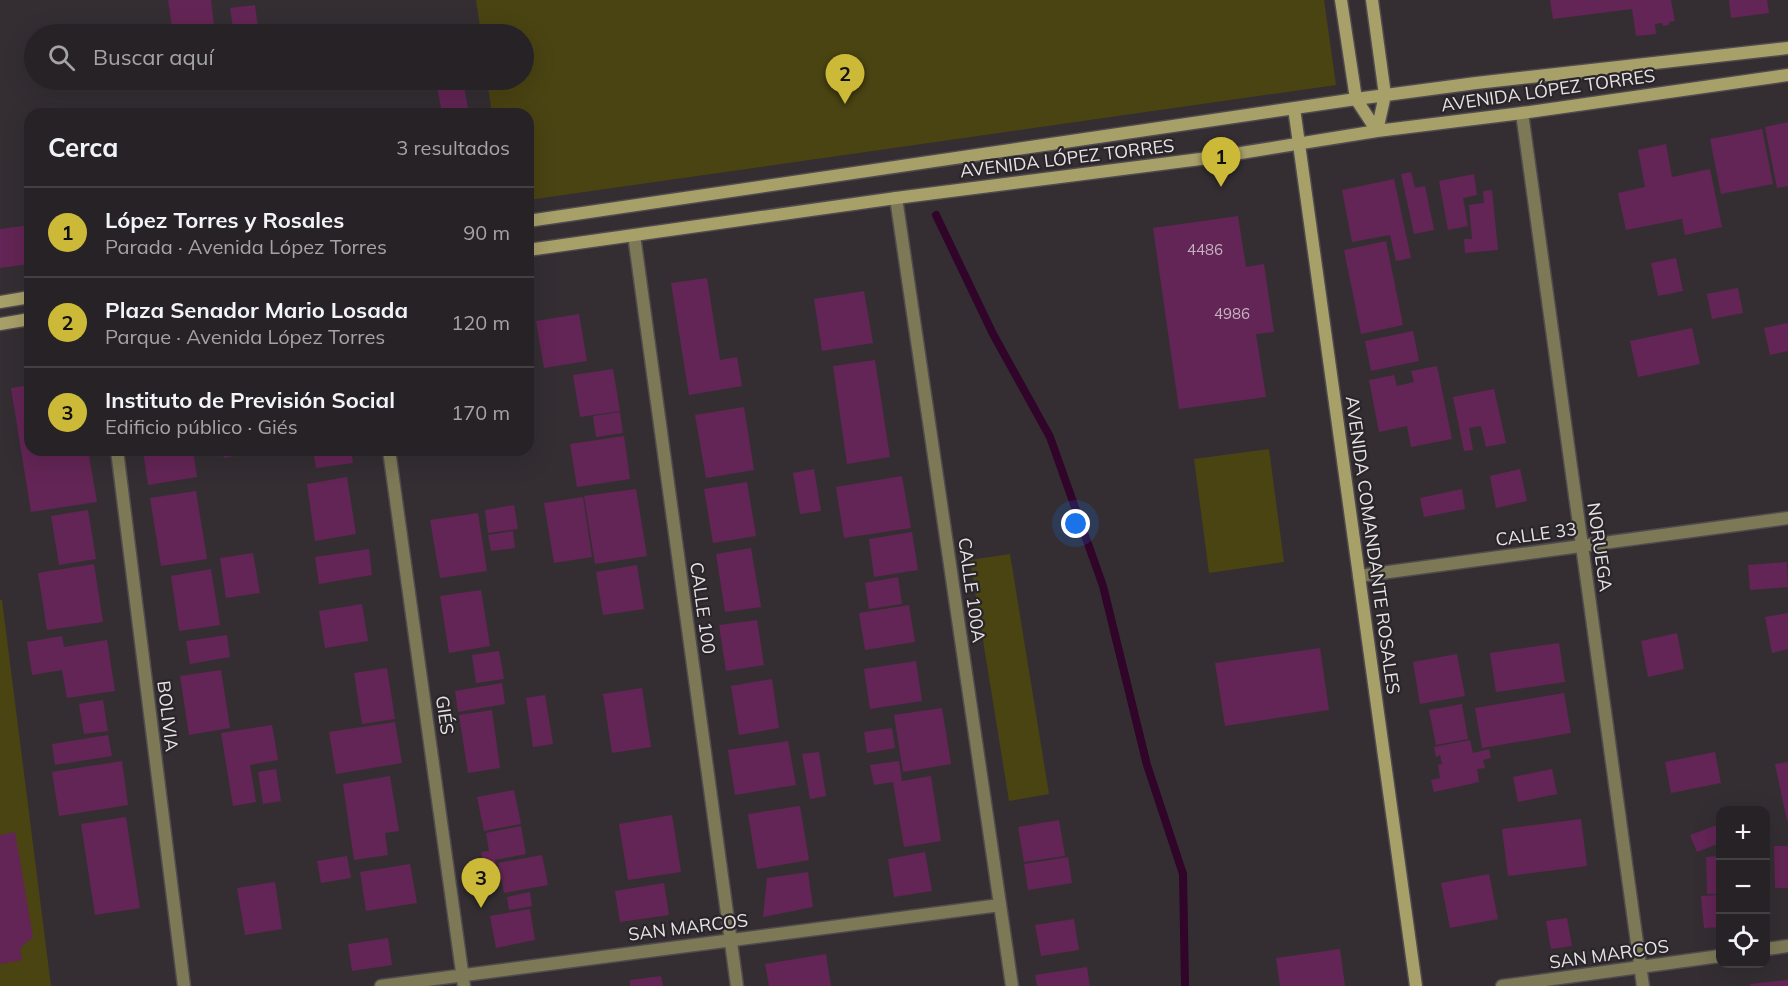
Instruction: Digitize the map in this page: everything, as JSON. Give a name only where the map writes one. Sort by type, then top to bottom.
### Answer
[{"type":"main road","points":[[1341,0],[1356,99],[1377,131]]},
{"type":"main road","points":[[1372,0],[1385,95],[1377,131]]},
{"type":"main road","name":"AVENIDA LÓPEZ TORRES","points":[[534,220],[1487,81],[1788,48]]},
{"type":"main road","name":"AVENIDA LÓPEZ TORRES","points":[[534,248],[1205,158],[1299,142],[1788,75]]},
{"type":"main road","name":"AVENIDA COMANDANTE ROSALES","points":[[1294,108],[1416,986]]},
{"type":"main road","points":[[0,302],[24,298]]},
{"type":"main road","points":[[0,324],[24,320]]},
{"type":"street","name":"NORUEGA","points":[[1522,113],[1643,986]]},
{"type":"street","name":"CALLE 100A","points":[[896,198],[1012,986]]},
{"type":"street","name":"CALLE 100","points":[[634,235],[737,986]]},
{"type":"street","name":"BOLIVIA","points":[[118,456],[184,986]]},
{"type":"street","name":"GIÉS","points":[[390,456],[464,980]]},
{"type":"street","name":"CALLE 33","points":[[1359,576],[1788,518]]},
{"type":"street","name":"SAN MARCOS","points":[[381,986],[464,980],[730,940],[1000,905]]},
{"type":"street","points":[[1770,948],[1788,946]]},
{"type":"street","name":"SAN MARCOS","points":[[1502,986],[1716,957]]},
{"type":"shaded area","points":[[476,0],[1324,0],[1336,85],[534,199],[534,108],[491,108],[488,90],[534,90],[534,24],[480,24]]},
{"type":"shaded area","points":[[1269,449],[1284,562],[1209,573],[1194,459]]},
{"type":"shaded area","points":[[1010,554],[1049,794],[1009,801],[970,560]]},
{"type":"shaded area","points":[[0,600],[2,600],[51,986],[0,986]]},
{"type":"building","points":[[168,0],[211,0],[214,24],[172,24]]},
{"type":"building","points":[[1550,0],[1671,0],[1675,21],[1663,26],[1662,23],[1655,24],[1656,34],[1636,36],[1632,9],[1553,19]]},
{"type":"building","points":[[1729,0],[1767,0],[1769,13],[1731,18]]},
{"type":"building","points":[[255,5],[258,24],[232,24],[230,8]]},
{"type":"building","points":[[438,90],[465,90],[468,108],[441,108]]},
{"type":"building","points":[[1788,122],[1788,186],[1777,188],[1765,127]]},
{"type":"building","points":[[1762,129],[1773,184],[1721,194],[1710,139]]},
{"type":"building","points":[[1666,144],[1672,177],[1710,169],[1722,227],[1685,235],[1682,219],[1626,230],[1618,193],[1645,187],[1638,150]]},
{"type":"building","points":[[1411,172],[1415,188],[1425,186],[1434,230],[1414,234],[1401,174]]},
{"type":"building","points":[[1474,174],[1477,195],[1463,198],[1468,226],[1448,230],[1439,181]]},
{"type":"building","points":[[1394,179],[1411,258],[1396,261],[1390,235],[1352,242],[1342,190]]},
{"type":"building","points":[[1492,190],[1498,250],[1465,253],[1464,239],[1472,239],[1469,205],[1484,203],[1483,191]]},
{"type":"building","points":[[1238,216],[1246,267],[1264,264],[1274,332],[1256,334],[1266,397],[1179,409],[1153,228]]},
{"type":"building","points":[[24,226],[24,265],[0,268],[0,229]]},
{"type":"building","points":[[1386,241],[1403,325],[1361,334],[1344,250]]},
{"type":"building","points":[[1676,258],[1683,291],[1658,296],[1651,263]]},
{"type":"building","points":[[707,278],[720,360],[737,357],[742,386],[689,395],[671,283]]},
{"type":"building","points":[[1738,288],[1743,313],[1712,319],[1707,294]]},
{"type":"building","points":[[864,291],[873,343],[822,351],[814,299]]},
{"type":"building","points":[[579,314],[587,361],[544,368],[536,321]]},
{"type":"building","points":[[1788,323],[1788,351],[1770,355],[1764,328]]},
{"type":"building","points":[[1692,328],[1700,364],[1638,377],[1630,341]]},
{"type":"building","points":[[1413,331],[1419,361],[1371,371],[1365,341]]},
{"type":"building","points":[[875,360],[890,457],[847,464],[833,366]]},
{"type":"building","points":[[1437,366],[1452,439],[1411,447],[1407,426],[1379,432],[1369,380],[1394,375],[1397,386],[1414,382],[1411,371]]},
{"type":"building","points":[[613,369],[620,411],[580,417],[573,375]]},
{"type":"building","points":[[24,386],[24,456],[89,456],[97,502],[31,512],[11,388]]},
{"type":"building","points":[[1494,389],[1506,443],[1486,447],[1481,426],[1469,428],[1473,450],[1464,451],[1453,397]]},
{"type":"building","points":[[744,407],[754,470],[706,478],[695,415]]},
{"type":"building","points":[[620,412],[623,433],[596,437],[593,416]]},
{"type":"building","points":[[624,436],[630,479],[577,487],[570,444]]},
{"type":"building","points":[[144,456],[194,456],[197,477],[148,485]]},
{"type":"building","points":[[314,456],[352,456],[353,463],[316,468]]},
{"type":"building","points":[[814,469],[821,511],[800,514],[793,473]]},
{"type":"building","points":[[1520,469],[1527,501],[1496,508],[1490,476]]},
{"type":"building","points":[[902,476],[911,528],[844,538],[836,487]]},
{"type":"building","points":[[347,477],[356,534],[315,541],[307,484]]},
{"type":"building","points":[[747,482],[756,536],[713,543],[704,489]]},
{"type":"building","points":[[636,489],[647,556],[595,564],[584,496]]},
{"type":"building","points":[[1462,489],[1465,509],[1424,517],[1420,498]]},
{"type":"building","points":[[196,491],[207,559],[161,566],[150,498]]},
{"type":"building","points":[[583,497],[592,557],[554,563],[544,503]]},
{"type":"building","points":[[514,505],[518,529],[488,533],[485,510]]},
{"type":"building","points":[[88,510],[96,559],[59,565],[51,516]]},
{"type":"building","points":[[478,513],[487,571],[440,578],[430,520]]},
{"type":"building","points":[[513,531],[515,548],[491,551],[488,535]]},
{"type":"building","points":[[912,532],[918,570],[874,577],[869,539]]},
{"type":"building","points":[[751,548],[761,607],[725,612],[716,554]]},
{"type":"building","points":[[369,549],[372,575],[319,584],[315,557]]},
{"type":"building","points":[[253,553],[260,593],[226,598],[220,558]]},
{"type":"building","points":[[1787,562],[1788,587],[1750,590],[1748,565]]},
{"type":"building","points":[[94,564],[103,622],[47,630],[38,573]]},
{"type":"building","points":[[637,565],[644,609],[603,615],[596,572]]},
{"type":"building","points":[[211,569],[220,625],[179,631],[171,576]]},
{"type":"building","points":[[898,577],[902,604],[869,609],[865,583]]},
{"type":"building","points":[[481,590],[490,646],[449,653],[440,596]]},
{"type":"building","points":[[362,604],[368,641],[325,648],[319,611]]},
{"type":"building","points":[[909,605],[915,642],[865,650],[859,613]]},
{"type":"building","points":[[1788,613],[1788,649],[1772,653],[1765,617]]},
{"type":"building","points":[[757,620],[764,665],[726,671],[719,625]]},
{"type":"building","points":[[1677,633],[1684,669],[1648,677],[1641,641]]},
{"type":"building","points":[[227,635],[230,657],[190,664],[186,641]]},
{"type":"building","points":[[62,636],[64,647],[107,640],[115,691],[67,698],[62,670],[32,675],[27,642]]},
{"type":"building","points":[[1559,643],[1565,682],[1496,692],[1490,653]]},
{"type":"building","points":[[1320,648],[1329,710],[1225,726],[1215,663]]},
{"type":"building","points":[[499,651],[504,679],[476,683],[472,655]]},
{"type":"building","points":[[1457,654],[1465,696],[1420,704],[1413,662]]},
{"type":"building","points":[[916,661],[922,701],[870,709],[864,669]]},
{"type":"building","points":[[387,668],[395,719],[362,724],[354,673]]},
{"type":"building","points":[[221,670],[230,728],[189,735],[180,676]]},
{"type":"building","points":[[772,679],[779,728],[739,735],[731,686]]},
{"type":"building","points":[[502,683],[505,704],[458,712],[455,691]]},
{"type":"building","points":[[642,688],[651,747],[612,753],[603,694]]},
{"type":"building","points":[[1564,693],[1571,733],[1482,748],[1475,708]]},
{"type":"building","points":[[545,695],[553,744],[533,747],[526,698]]},
{"type":"building","points":[[103,700],[108,731],[84,734],[79,704]]},
{"type":"building","points":[[1462,704],[1468,739],[1436,745],[1429,710]]},
{"type":"building","points":[[942,708],[951,764],[903,772],[894,715]]},
{"type":"building","points":[[492,710],[500,768],[468,773],[459,715]]},
{"type":"building","points":[[395,722],[402,763],[336,774],[329,732]]},
{"type":"building","points":[[272,725],[278,760],[250,765],[256,802],[233,806],[221,733]]},
{"type":"building","points":[[892,728],[895,748],[867,753],[864,732]]},
{"type":"building","points":[[108,735],[112,756],[55,765],[52,744]]},
{"type":"building","points":[[1470,740],[1473,753],[1489,749],[1491,758],[1483,760],[1485,768],[1477,769],[1479,782],[1434,792],[1431,780],[1440,778],[1438,765],[1442,764],[1440,755],[1436,757],[1434,747]]},
{"type":"building","points":[[788,741],[796,785],[735,795],[728,750]]},
{"type":"building","points":[[819,752],[826,796],[810,799],[802,754]]},
{"type":"building","points":[[1715,752],[1721,783],[1671,793],[1665,762]]},
{"type":"building","points":[[122,761],[128,805],[59,816],[52,772]]},
{"type":"building","points":[[899,761],[902,781],[931,776],[941,841],[904,847],[893,782],[874,785],[870,765]]},
{"type":"building","points":[[1788,762],[1788,821],[1787,821],[1775,764]]},
{"type":"building","points":[[276,769],[281,801],[263,804],[258,772]]},
{"type":"building","points":[[1552,769],[1557,794],[1518,802],[1513,777]]},
{"type":"building","points":[[390,776],[399,831],[385,833],[388,855],[354,860],[343,784]]},
{"type":"building","points":[[514,790],[521,824],[484,831],[477,797]]},
{"type":"building","points":[[800,806],[809,860],[757,869],[748,814]]},
{"type":"building","points":[[672,815],[681,872],[628,880],[619,824]]},
{"type":"building","points":[[126,817],[140,908],[95,915],[81,824]]},
{"type":"building","points":[[1581,819],[1587,866],[1508,876],[1502,829]]},
{"type":"building","points":[[1059,820],[1065,856],[1024,862],[1018,827]]},
{"type":"building","points":[[1716,825],[1716,845],[1697,852],[1690,835]]},
{"type":"building","points":[[521,826],[526,854],[495,860],[497,871],[485,873],[481,852],[489,851],[486,833]]},
{"type":"building","points":[[15,832],[33,937],[20,948],[22,960],[0,964],[0,835]]},
{"type":"building","points":[[1774,846],[1788,846],[1788,888],[1775,888]]},
{"type":"building","points":[[925,852],[932,891],[894,897],[888,859]]},
{"type":"building","points":[[542,855],[548,885],[504,893],[498,863]]},
{"type":"building","points":[[347,856],[351,878],[321,883],[317,861]]},
{"type":"building","points":[[1716,856],[1716,894],[1707,894],[1706,857]]},
{"type":"building","points":[[1068,857],[1072,883],[1028,890],[1024,864]]},
{"type":"building","points":[[410,864],[417,903],[366,911],[360,872]]},
{"type":"building","points":[[808,872],[813,907],[763,917],[767,878]]},
{"type":"building","points":[[1489,874],[1498,919],[1450,928],[1441,883]]},
{"type":"building","points":[[275,882],[282,929],[245,935],[237,888]]},
{"type":"building","points":[[664,883],[669,915],[620,922],[615,891]]},
{"type":"building","points":[[530,892],[532,906],[509,910],[507,897]]},
{"type":"building","points":[[1716,895],[1716,927],[1704,928],[1701,896]]},
{"type":"building","points":[[530,909],[535,940],[496,948],[490,916]]},
{"type":"building","points":[[1567,918],[1572,946],[1551,949],[1546,921]]},
{"type":"building","points":[[1074,919],[1079,950],[1041,956],[1035,925]]},
{"type":"building","points":[[388,938],[392,965],[352,971],[348,944]]},
{"type":"building","points":[[1340,949],[1345,986],[1280,986],[1276,958]]},
{"type":"building","points":[[826,954],[831,986],[769,986],[765,964]]},
{"type":"building","points":[[1087,967],[1090,986],[1037,986],[1035,975]]},
{"type":"building","points":[[661,976],[663,986],[630,986],[630,980]]},
{"type":"building","points":[[1788,980],[1788,986],[1751,986],[1750,984]]},
{"type":"waterway","points":[[936,215],[993,334],[1050,437],[1103,586],[1147,765],[1183,874],[1185,986]]},
{"type":"place","name":"Plaza Senador Mario Losada","points":[[845,104]]},
{"type":"place","name":"López Torres y Rosales","points":[[1221,187]]},
{"type":"place","name":"Instituto de Previsión Social","points":[[481,908]]}]
